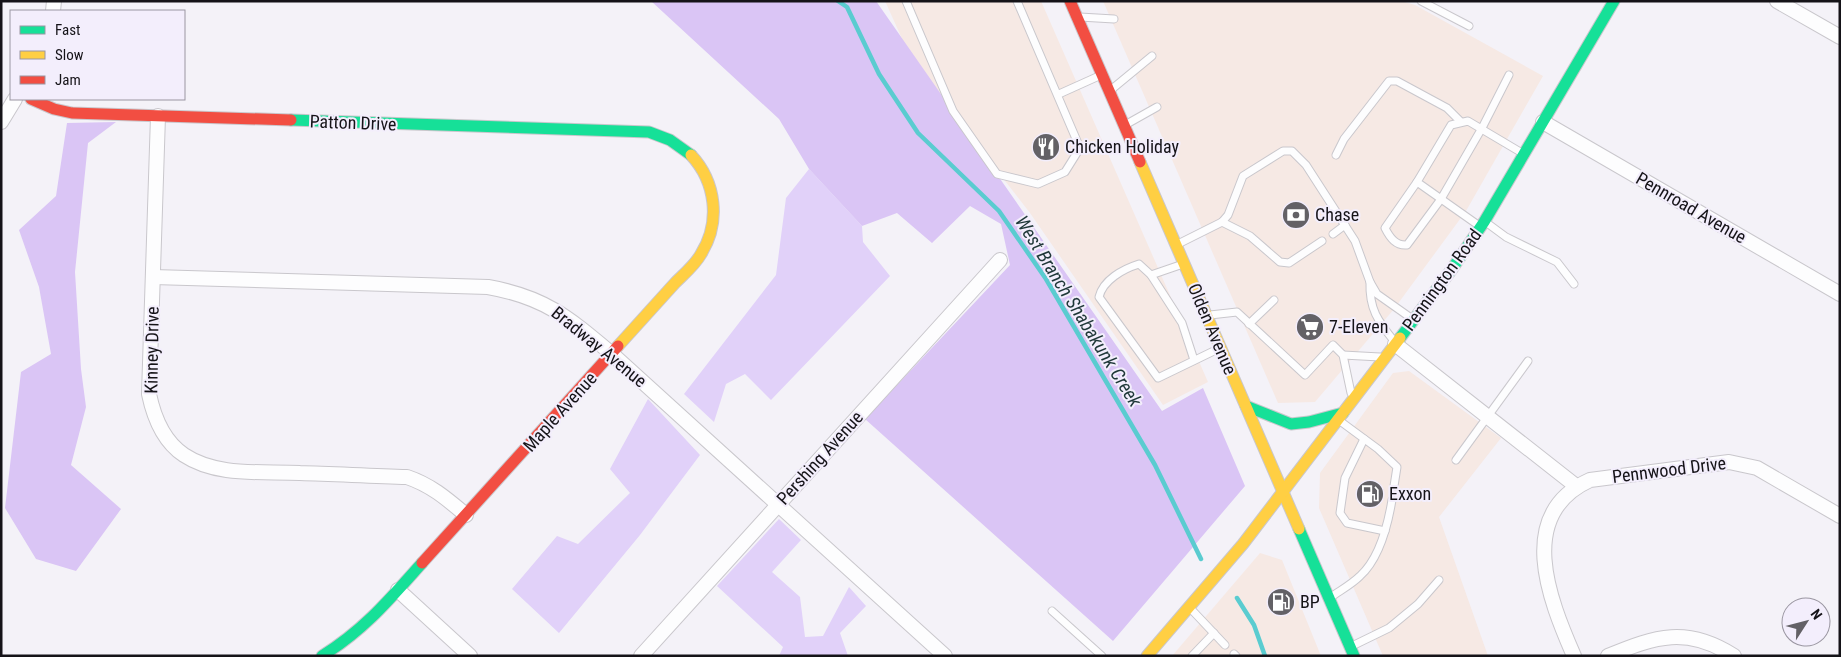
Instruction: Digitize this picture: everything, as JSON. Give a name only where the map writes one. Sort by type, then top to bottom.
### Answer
[{"type":"main road","name":"Olden Avenue","points":[[1070,1],[1352,651]]},
{"type":"main road","name":"Pennington Road","points":[[1147,656],[1190,608],[1283,492],[1396,344],[1482,224],[1614,1]]},
{"type":"main road","name":"Patton Drive","points":[[33,100],[54,110],[72,113],[637,131],[666,137],[675,142]]},
{"type":"main road","name":"Maple Avenue","points":[[322,656],[348,640],[367,624],[701,255],[709,240],[714,224],[715,207],[708,178],[691,154],[675,142]]},
{"type":"main road","points":[[1246,406],[1291,424],[1340,416]]},
{"type":"street","points":[[1777,1],[1840,38]]},
{"type":"street","points":[[1,122],[14,100]]},
{"type":"street","name":"Kinney Drive","points":[[158,116],[150,394],[153,413],[160,428],[171,443],[183,455],[210,467],[227,470],[407,477],[437,490],[466,515]]},
{"type":"street","name":"Pennroad Avenue","points":[[1543,122],[1840,294]]},
{"type":"street","name":"Pershing Avenue","points":[[640,656],[1000,260]]},
{"type":"street","name":"Bradway Avenue","points":[[153,277],[488,287],[511,291],[536,299],[557,310],[612,354],[945,656]]},
{"type":"street","points":[[1396,344],[1576,486]]},
{"type":"street","name":"Pennwood Drive","points":[[1574,656],[1554,609],[1547,584],[1545,558],[1550,516],[1558,502],[1576,486],[1600,478],[1729,462],[1743,463],[1757,468],[1840,516]]},
{"type":"street","points":[[398,590],[470,656]]},
{"type":"street","points":[[1608,656],[1646,640],[1682,636],[1699,639],[1718,646],[1734,656]]},
{"type":"lane","points":[[906,1],[952,112],[996,174],[1038,184],[1065,172],[1080,148],[1059,94],[1017,1]]},
{"type":"lane","points":[[1421,1],[1469,26]]},
{"type":"lane","points":[[1077,17],[1114,18]]},
{"type":"lane","points":[[1109,91],[1152,56]]},
{"type":"lane","points":[[1059,94],[1102,75]]},
{"type":"lane","points":[[1509,75],[1482,128],[1441,199],[1407,245],[1400,246],[1394,242],[1386,228],[1418,182],[1451,125],[1460,121],[1468,121],[1482,128],[1524,154]]},
{"type":"lane","points":[[1336,156],[1344,139],[1389,80],[1397,81],[1447,108],[1460,121]]},
{"type":"lane","points":[[1124,125],[1158,107]]},
{"type":"lane","points":[[1176,245],[1222,222],[1228,215],[1243,176],[1283,151],[1292,151],[1306,166],[1355,241],[1370,282],[1377,294],[1413,320]]},
{"type":"lane","points":[[1418,182],[1441,199],[1482,224],[1557,262],[1574,284]]},
{"type":"lane","points":[[1222,222],[1250,236],[1280,262],[1289,262],[1322,241]]},
{"type":"lane","points":[[1333,234],[1345,225]]},
{"type":"lane","points":[[1194,360],[1182,323],[1151,275],[1139,264],[1127,267],[1101,288],[1099,297],[1158,378],[1220,348]]},
{"type":"lane","points":[[1151,275],[1184,264]]},
{"type":"lane","points":[[1370,282],[1369,299],[1378,322],[1396,344]]},
{"type":"lane","points":[[1249,324],[1274,300]]},
{"type":"lane","points":[[1206,316],[1237,312],[1305,375],[1333,345],[1343,355],[1352,401]]},
{"type":"lane","points":[[1343,355],[1385,358]]},
{"type":"lane","points":[[1456,460],[1528,361]]},
{"type":"lane","points":[[1340,416],[1364,439],[1389,457],[1397,467],[1394,486]]},
{"type":"lane","points":[[1364,439],[1345,478],[1340,513],[1347,523],[1385,530]]},
{"type":"lane","points":[[1329,599],[1362,575],[1377,550],[1385,530],[1392,500]]},
{"type":"lane","points":[[1352,651],[1389,628],[1418,604],[1439,580]]},
{"type":"lane","points":[[1190,608],[1225,645]]},
{"type":"lane","points":[[1052,611],[1102,656]]},
{"type":"lane","points":[[1192,656],[1214,633]]},
{"type":"shaded area","points":[[651,1],[876,1],[1162,411],[1203,388],[1245,486],[1113,641],[865,419],[1010,265],[1001,224],[970,206],[932,243],[897,213],[862,226],[809,169],[779,119]]},
{"type":"shaded area","points":[[885,1],[1041,1],[1208,382],[1163,405],[1030,213],[913,63]]},
{"type":"shaded area","points":[[1103,1],[1401,1],[1415,5],[1543,76],[1466,211],[1394,309],[1315,402],[1278,403]]},
{"type":"shaded area","points":[[116,122],[88,143],[75,272],[81,369],[86,407],[71,465],[121,509],[76,571],[36,559],[5,508],[21,372],[51,354],[39,287],[19,230],[56,196],[67,123]]},
{"type":"shaded area","points":[[809,169],[862,226],[863,242],[890,276],[771,400],[745,374],[726,384],[714,422],[684,394],[776,275],[786,198]]},
{"type":"shaded area","points":[[1409,371],[1501,438],[1439,517],[1488,656],[1383,656],[1319,508],[1320,473],[1393,373]]},
{"type":"shaded area","points":[[648,399],[700,455],[640,535],[559,633],[512,589],[557,536],[578,544],[630,493],[610,469]]},
{"type":"shaded area","points":[[779,519],[801,540],[772,572],[800,597],[805,637],[823,636],[849,587],[866,606],[840,633],[848,656],[779,656],[783,647],[717,586]]},
{"type":"shaded area","points":[[1260,553],[1282,560],[1321,656],[1172,656]]},
{"type":"waterway","name":"West Branch Shabakunk Creek","points":[[838,1],[847,7],[879,74],[918,133],[999,211],[1046,279],[1155,465],[1201,559]]},
{"type":"waterway","name":"West Branch Shabakunk Creek","points":[[1237,598],[1254,625],[1265,656]]},
{"type":"traffic: fast","points":[[1400,338],[1452,269],[1484,222],[1614,1]]},
{"type":"traffic: fast","points":[[291,120],[649,132],[670,140],[691,155]]},
{"type":"traffic: fast","points":[[1246,406],[1291,424],[1309,422],[1343,413]]},
{"type":"traffic: fast","points":[[1299,529],[1354,656]]},
{"type":"traffic: fast","points":[[322,656],[351,636],[363,625],[387,602],[422,563]]},
{"type":"traffic: slow","points":[[618,346],[675,283],[693,266],[707,242],[711,229],[713,203],[706,177],[691,155]]},
{"type":"traffic: slow","points":[[1140,162],[1299,529]]},
{"type":"traffic: slow","points":[[1147,656],[1243,544],[1400,338]]},
{"type":"traffic: jam","points":[[1070,1],[1140,162]]},
{"type":"traffic: jam","points":[[33,100],[54,109],[72,113],[291,120]]},
{"type":"traffic: jam","points":[[422,563],[618,346]]},
{"type":"place","name":"Chicken Holiday","points":[[1046,147]]},
{"type":"place","name":"Chase","points":[[1296,215]]},
{"type":"place","name":"7-Eleven","points":[[1310,327]]},
{"type":"place","name":"Exxon","points":[[1370,494]]},
{"type":"place","name":"BP","points":[[1281,602]]}]
